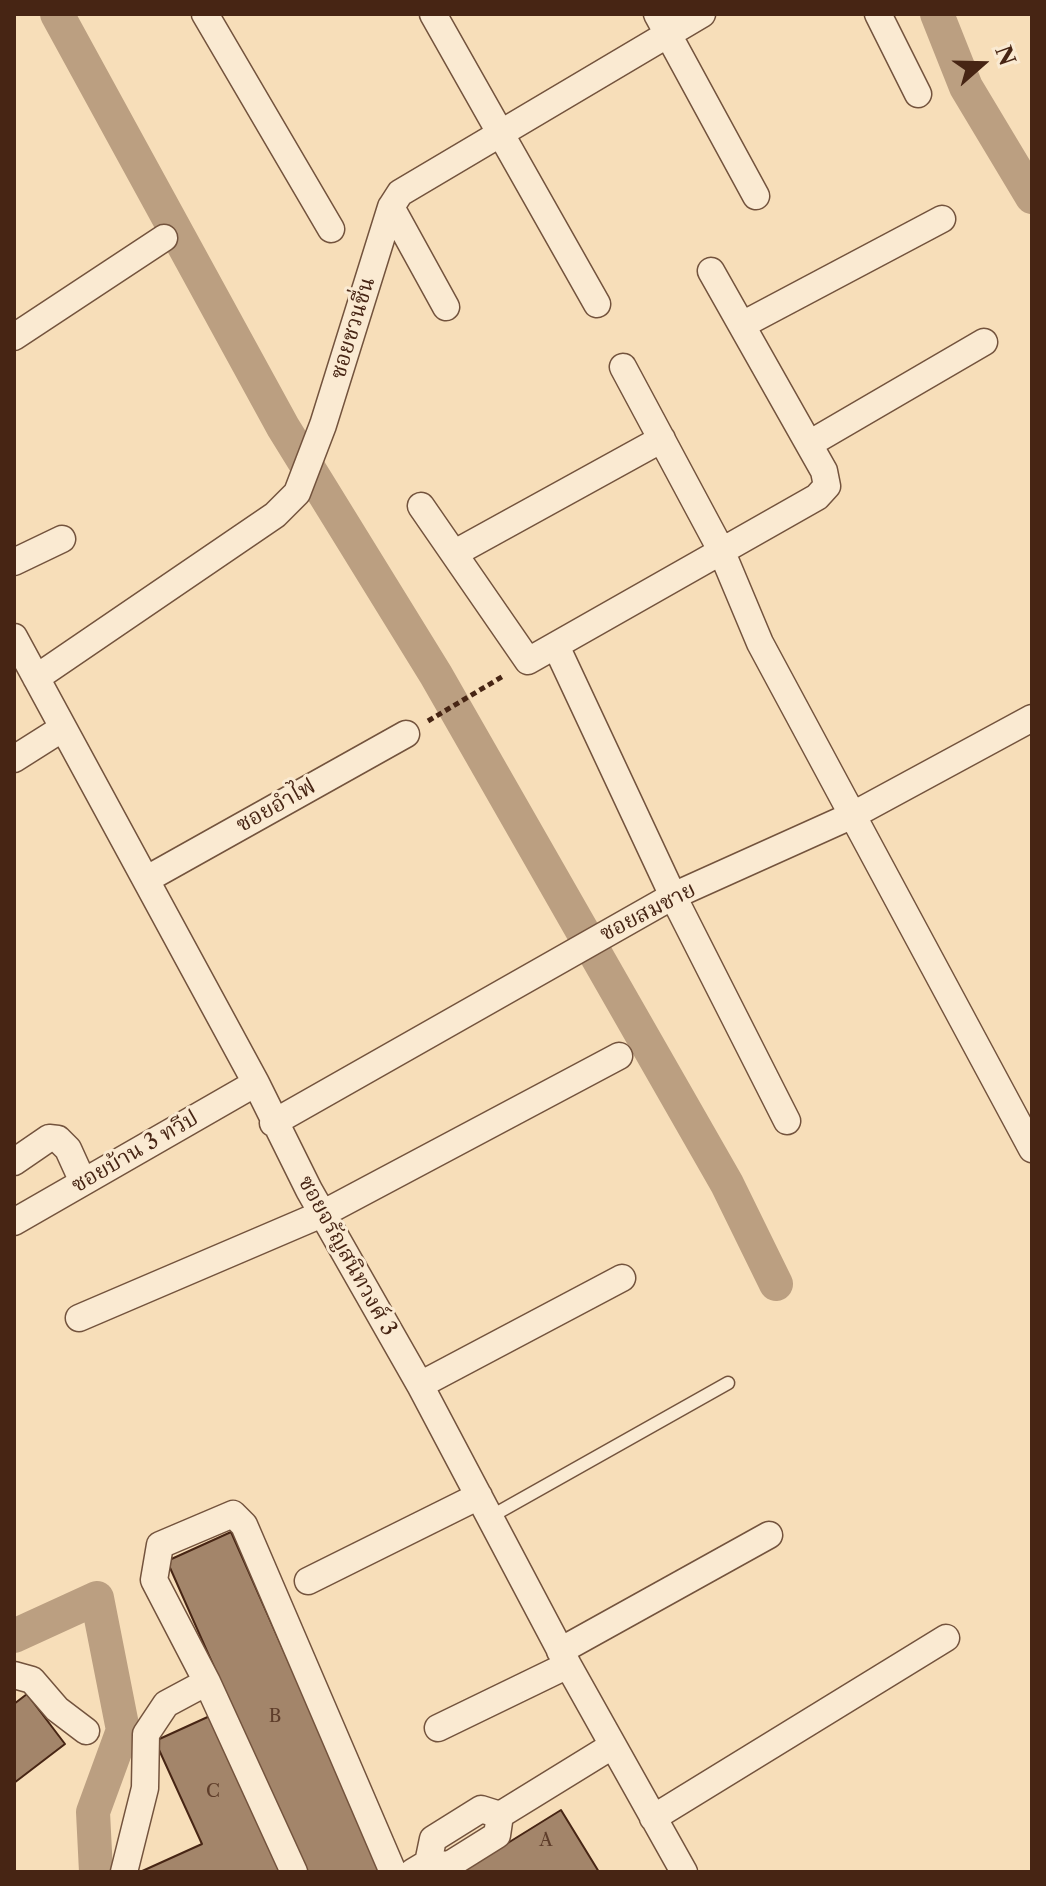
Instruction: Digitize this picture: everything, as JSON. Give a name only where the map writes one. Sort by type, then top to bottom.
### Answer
[{"type":"street","points":[[205,14],[331,229]]},
{"type":"street","points":[[433,14],[597,304]]},
{"type":"street","name":"ซอยชวนชื่น","points":[[36,678],[275,515],[297,493],[323,425],[391,207],[400,193],[501,133],[663,24],[702,14]]},
{"type":"street","points":[[878,14],[918,94]]},
{"type":"street","points":[[663,24],[756,196]]},
{"type":"street","points":[[391,207],[446,307]]},
{"type":"street","points":[[742,325],[942,219]]},
{"type":"street","points":[[14,337],[164,238]]},
{"type":"street","points":[[421,506],[528,661],[817,497],[827,486],[824,471],[711,271]]},
{"type":"street","points":[[809,444],[984,342]]},
{"type":"street","points":[[623,367],[721,550],[760,643],[1032,1149]]},
{"type":"street","points":[[455,553],[662,439]]},
{"type":"street","points":[[14,562],[62,539]]},
{"type":"street","name":"ซอยจรัญสนิทวงศ์ 3","points":[[14,637],[256,1083],[273,1123],[322,1214],[420,1385],[564,1658],[684,1872]]},
{"type":"street","points":[[556,646],[673,896],[787,1121]]},
{"type":"street","name":"ซอยสมชาย","points":[[273,1123],[564,955],[673,896],[853,815],[1032,718]]},
{"type":"street","points":[[14,759],[63,728]]},
{"type":"street","name":"ซอยอำไฟ","points":[[147,879],[406,734]]},
{"type":"street","points":[[79,1318],[322,1214],[619,1056]]},
{"type":"street","name":"ซอยบ้าน 3 ทวีป","points":[[14,1222],[256,1083]]},
{"type":"street","points":[[14,1162],[49,1138],[58,1139],[68,1149],[83,1182]]},
{"type":"street","points":[[420,1385],[622,1278]]},
{"type":"street","points":[[308,1581],[484,1506]]},
{"type":"street","points":[[294,1872],[207,1682],[154,1580],[160,1545],[233,1514],[244,1525],[393,1872]]},
{"type":"street","points":[[438,1728],[564,1658],[769,1535]]},
{"type":"street","points":[[653,1818],[946,1638]]},
{"type":"street","points":[[14,1675],[32,1680],[57,1709],[86,1731]]},
{"type":"street","points":[[124,1872],[145,1788],[146,1734],[166,1704],[207,1682]]},
{"type":"street","points":[[420,1867],[433,1839],[481,1809],[500,1815],[612,1746]]},
{"type":"lane","points":[[484,1506],[728,1383]]},
{"type":"path","points":[[445,712],[482,687]]},
{"type":"building","points":[[231,1532],[382,1872],[305,1872],[167,1561]]},
{"type":"building","points":[[27,1694],[65,1744],[14,1783],[14,1704]]},
{"type":"building","points":[[212,1715],[284,1872],[140,1872],[202,1844],[155,1741]]},
{"type":"building","points":[[561,1810],[599,1872],[461,1872]]},
{"type":"waterway","points":[[57,14],[283,427],[436,675],[727,1184],[776,1284]]},
{"type":"waterway","points":[[937,14],[966,87],[1032,197]]},
{"type":"waterway","points":[[14,1636],[97,1598],[123,1730],[93,1812],[96,1872]]}]
